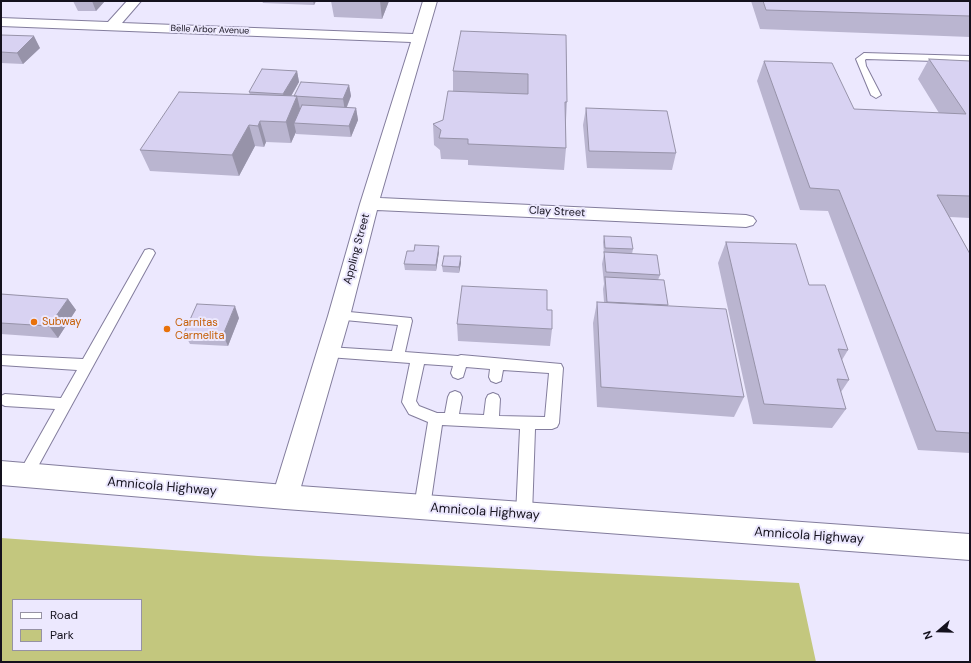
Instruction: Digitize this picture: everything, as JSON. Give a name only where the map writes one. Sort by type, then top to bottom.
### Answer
[{"type":"street","points":[[111,27],[134,1]]},
{"type":"street","name":"Appling Street","points":[[285,497],[339,316],[368,204],[430,1]]},
{"type":"street","name":"Belle Arbor Avenue","points":[[1,22],[418,38]]},
{"type":"street","name":"Clay Street","points":[[368,204],[746,221]]},
{"type":"street","name":"Amnicola Highway","points":[[13,475],[285,497],[970,548]]},
{"type":"lane","points":[[876,95],[862,66],[860,59],[864,56],[970,59]]},
{"type":"lane","points":[[13,475],[65,404],[149,253]]},
{"type":"lane","points":[[339,316],[406,321],[397,357]]},
{"type":"lane","points":[[328,352],[418,358],[460,367],[497,363],[556,368],[552,423],[444,420],[414,410],[410,402],[418,358]]},
{"type":"lane","points":[[1,360],[88,365]]},
{"type":"lane","points":[[496,378],[497,363]]},
{"type":"lane","points":[[422,507],[444,420],[455,397]]},
{"type":"lane","points":[[491,422],[493,399]]},
{"type":"lane","points":[[2,402],[65,404]]},
{"type":"lane","points":[[524,515],[528,423]]},
{"type":"green space","points":[[1,538],[258,556],[799,583],[816,662],[1,662]]},
{"type":"building","points":[[763,1],[970,1],[970,16],[766,10]]},
{"type":"building","points":[[461,31],[566,35],[566,148],[468,144],[468,139],[439,138],[441,130],[433,124],[443,120],[448,91],[528,94],[528,74],[453,71]]},
{"type":"building","points":[[1,35],[34,36],[17,53],[1,52]]},
{"type":"building","points":[[929,59],[970,61],[970,196],[937,195],[970,254],[970,433],[936,431],[839,190],[810,188],[764,61],[832,63],[854,109],[966,114]]},
{"type":"building","points":[[262,69],[297,71],[283,94],[249,92]]},
{"type":"building","points":[[301,82],[349,85],[343,99],[294,96]]},
{"type":"building","points":[[179,92],[297,96],[286,122],[260,121],[258,126],[249,125],[232,155],[140,150]]},
{"type":"building","points":[[302,105],[356,108],[349,126],[294,123]]},
{"type":"building","points":[[586,108],[667,111],[676,153],[589,151]]},
{"type":"building","points":[[604,236],[631,237],[633,249],[605,248]]},
{"type":"building","points":[[726,242],[796,244],[809,285],[825,285],[848,350],[838,349],[849,380],[837,379],[846,409],[764,404]]},
{"type":"building","points":[[415,245],[439,246],[436,265],[404,264],[407,251],[414,251]]},
{"type":"building","points":[[604,252],[657,255],[660,275],[606,272]]},
{"type":"building","points":[[444,256],[461,256],[459,267],[442,266]]},
{"type":"building","points":[[605,277],[664,280],[668,305],[607,302]]},
{"type":"building","points":[[462,286],[547,290],[547,310],[552,310],[552,329],[457,324]]},
{"type":"building","points":[[1,294],[68,299],[49,326],[1,323]]},
{"type":"building","points":[[597,302],[726,309],[744,397],[601,387]]},
{"type":"building","points":[[197,304],[235,306],[223,335],[184,333]]},
{"type":"place","name":"Subway","points":[[34,322]]},
{"type":"place","name":"Carnitas Carmelita","points":[[167,329]]}]
